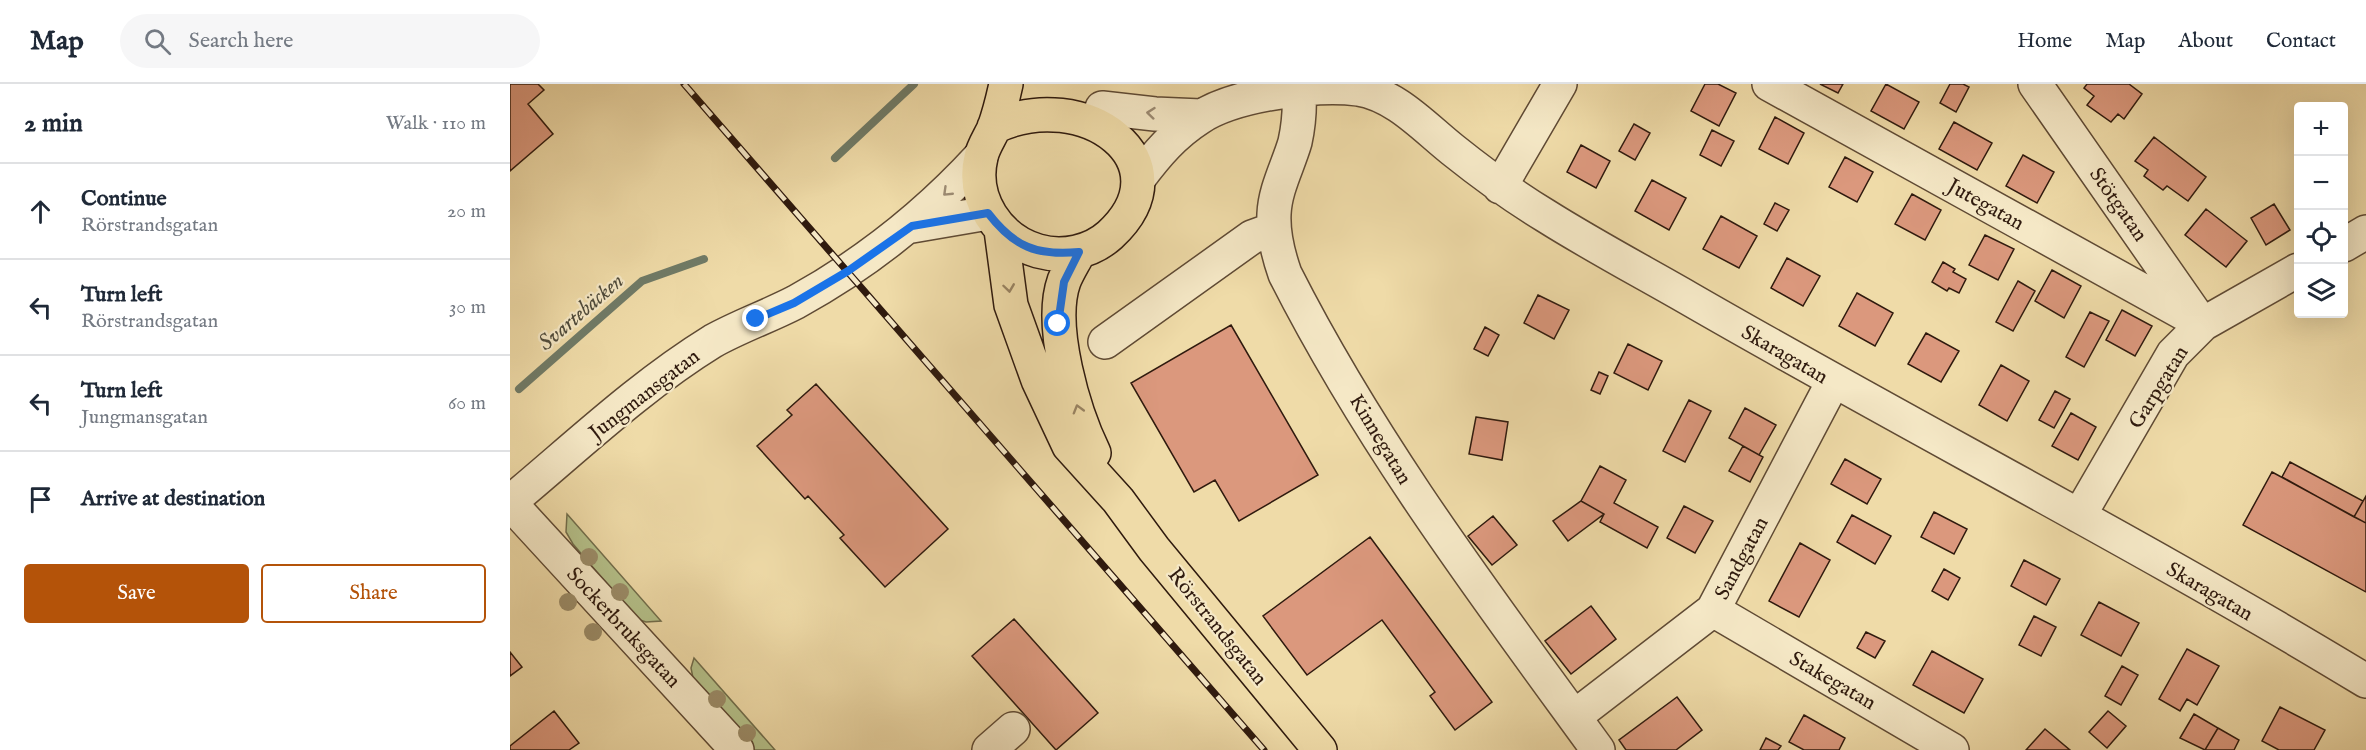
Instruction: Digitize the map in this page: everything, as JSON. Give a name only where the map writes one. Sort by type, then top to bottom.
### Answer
[{"type":"main road","name":"Rörstrandsgatan","points":[[1006,84],[994,127],[981,156],[979,185],[995,222],[1011,305],[1038,380],[1070,446],[1118,500],[1154,549],[1320,750]]},
{"type":"main road","name":"Rörstrandsgatan","points":[[994,127],[1011,111],[1031,100],[1054,95],[1083,96]]},
{"type":"main road","points":[[995,222],[1024,247],[1051,255],[1079,252],[1102,242],[1121,225],[1134,203],[1138,178],[1135,151],[1122,126],[1083,96]]},
{"type":"main road","name":"Rörstrandsgatan","points":[[1079,252],[1064,282],[1058,324],[1067,371],[1085,435],[1118,500]]},
{"type":"street","points":[[1500,187],[1560,84]]},
{"type":"street","name":"Jutegatan","points":[[1769,84],[2203,324]]},
{"type":"street","name":"Stötgatan","points":[[2035,84],[2203,324]]},
{"type":"street","name":"Skaragatan","points":[[1138,178],[1164,144],[1201,116],[1227,105],[1261,96],[1315,87],[1362,89],[1391,101],[1500,187],[1548,218],[1833,382],[2079,516],[2366,681]]},
{"type":"street","name":"Kinnegatan","points":[[1315,87],[1300,114],[1295,141],[1277,192],[1274,229],[1277,250],[1289,283],[1390,459],[1453,551],[1598,750]]},
{"type":"street","name":"Skaragatan","points":[[1083,96],[1155,114],[1201,116]]},
{"type":"street","name":"Jungmansgatan","points":[[510,503],[664,374],[715,340],[794,303],[848,271],[912,226],[981,156]]},
{"type":"street","name":"Jungmansgatan","points":[[912,226],[995,222]]},
{"type":"street","points":[[1105,342],[1252,237],[1274,229]]},
{"type":"street","points":[[2348,242],[2366,232]]},
{"type":"street","name":"Garpgatan","points":[[2079,516],[2173,354],[2203,324],[2294,272]]},
{"type":"street","name":"Sandgatan","points":[[1574,717],[1713,610],[1833,382]]},
{"type":"street","name":"Sockerbruksgatan","points":[[510,503],[737,750]]},
{"type":"street","name":"Stakegatan","points":[[1713,610],[1952,750]]},
{"type":"green space","points":[[567,514],[661,621],[646,622],[637,619],[573,544],[566,532]]},
{"type":"green space","points":[[694,658],[775,750],[754,750],[694,683],[691,668]]},
{"type":"building","points":[[510,84],[538,84],[544,90],[528,104],[553,134],[510,171]]},
{"type":"building","points":[[1705,84],[1718,84],[1736,93],[1719,126],[1691,111]]},
{"type":"building","points":[[1820,84],[1843,84],[1838,93]]},
{"type":"building","points":[[1886,84],[1919,102],[1904,129],[1871,111]]},
{"type":"building","points":[[1950,84],[1963,84],[1969,87],[1956,112],[1940,103]]},
{"type":"building","points":[[2087,84],[2129,84],[2142,94],[2124,119],[2118,114],[2111,122],[2087,105],[2094,96],[2084,88]]},
{"type":"building","points":[[1775,117],[1804,133],[1788,164],[1759,149]]},
{"type":"building","points":[[1954,122],[1992,143],[1977,170],[1939,149]]},
{"type":"building","points":[[1634,124],[1650,133],[1635,160],[1619,151]]},
{"type":"building","points":[[1712,130],[1734,141],[1721,166],[1700,155]]},
{"type":"building","points":[[2154,137],[2206,177],[2188,201],[2167,186],[2163,190],[2144,176],[2148,170],[2135,161]]},
{"type":"building","points":[[1581,145],[1610,161],[1596,188],[1567,172]]},
{"type":"building","points":[[2023,155],[2054,172],[2037,203],[2006,186]]},
{"type":"building","points":[[1845,157],[1873,172],[1857,202],[1829,187]]},
{"type":"building","points":[[1652,180],[1686,198],[1669,230],[1635,211]]},
{"type":"building","points":[[1912,194],[1941,210],[1925,240],[1895,224]]},
{"type":"building","points":[[1775,203],[1789,210],[1777,231],[1764,224]]},
{"type":"building","points":[[2274,204],[2290,230],[2266,245],[2251,218]]},
{"type":"building","points":[[2206,209],[2247,241],[2226,267],[2185,235]]},
{"type":"building","points":[[1721,216],[1757,236],[1739,268],[1703,249]]},
{"type":"building","points":[[1985,235],[2014,249],[1998,280],[1969,265]]},
{"type":"building","points":[[1787,258],[1820,276],[1803,306],[1771,288]]},
{"type":"building","points":[[1943,262],[1955,269],[1953,272],[1966,279],[1959,293],[1949,288],[1947,291],[1932,282]]},
{"type":"building","points":[[2052,270],[2081,286],[2064,318],[2035,301]]},
{"type":"building","points":[[2018,281],[2035,291],[2013,331],[1996,322]]},
{"type":"building","points":[[1857,293],[1893,313],[1875,346],[1839,326]]},
{"type":"building","points":[[1538,295],[1569,310],[1554,339],[1524,323]]},
{"type":"building","points":[[2122,310],[2152,326],[2135,356],[2106,340]]},
{"type":"building","points":[[2090,312],[2109,321],[2084,367],[2066,357]]},
{"type":"building","points":[[1231,325],[1318,475],[1239,521],[1215,480],[1194,492],[1131,383]]},
{"type":"building","points":[[1485,327],[1499,335],[1488,356],[1474,349]]},
{"type":"building","points":[[1926,333],[1959,351],[1941,382],[1908,364]]},
{"type":"building","points":[[1628,344],[1662,361],[1648,390],[1614,373]]},
{"type":"building","points":[[2001,365],[2029,381],[2007,421],[1979,405]]},
{"type":"building","points":[[1599,372],[1608,376],[1600,394],[1591,390]]},
{"type":"building","points":[[816,384],[948,529],[885,587],[840,538],[844,535],[808,496],[805,499],[757,446],[792,415],[787,410]]},
{"type":"building","points":[[2055,391],[2070,399],[2054,428],[2039,420]]},
{"type":"building","points":[[1689,400],[1711,411],[1685,462],[1663,451]]},
{"type":"building","points":[[1745,408],[1776,425],[1759,455],[1729,438]]},
{"type":"building","points":[[2071,413],[2096,427],[2078,460],[2052,446]]},
{"type":"building","points":[[1476,417],[1508,422],[1502,460],[1469,454]]},
{"type":"building","points":[[1743,446],[1763,457],[1750,482],[1729,471]]},
{"type":"building","points":[[1845,459],[1881,479],[1867,504],[1831,484]]},
{"type":"building","points":[[2290,462],[2363,501],[2354,517],[2282,477]]},
{"type":"building","points":[[1600,466],[1626,480],[1614,503],[1658,527],[1647,548],[1600,522],[1604,514],[1581,501]]},
{"type":"building","points":[[2272,472],[2366,523],[2366,592],[2243,525]]},
{"type":"building","points":[[2366,496],[2366,523],[2354,517]]},
{"type":"building","points":[[1581,501],[1604,514],[1568,541],[1553,521]]},
{"type":"building","points":[[1684,506],[1713,521],[1695,553],[1667,538]]},
{"type":"building","points":[[1934,512],[1967,529],[1954,554],[1921,537]]},
{"type":"building","points":[[1852,515],[1891,536],[1875,564],[1837,542]]},
{"type":"building","points":[[1493,516],[1517,545],[1492,565],[1468,536]]},
{"type":"building","points":[[1370,537],[1492,702],[1455,730],[1430,696],[1435,692],[1382,620],[1307,675],[1263,616]]},
{"type":"building","points":[[1800,543],[1830,560],[1799,617],[1769,601]]},
{"type":"building","points":[[2024,560],[2060,579],[2046,605],[2011,586]]},
{"type":"building","points":[[1944,569],[1960,578],[1948,600],[1932,591]]},
{"type":"building","points":[[2099,602],[2139,623],[2121,656],[2081,635]]},
{"type":"building","points":[[1591,606],[1616,639],[1571,674],[1545,641]]},
{"type":"building","points":[[2034,616],[2056,627],[2041,656],[2019,645]]},
{"type":"building","points":[[1014,619],[1098,713],[1056,750],[972,656]]},
{"type":"building","points":[[1866,632],[1885,641],[1875,658],[1857,648]]},
{"type":"building","points":[[2187,649],[2219,666],[2197,705],[2187,699],[2180,711],[2159,699]]},
{"type":"building","points":[[1932,651],[1983,679],[1964,713],[1913,685]]},
{"type":"building","points":[[510,652],[522,667],[510,676]]},
{"type":"building","points":[[2122,666],[2138,675],[2121,705],[2105,696]]},
{"type":"building","points":[[1677,697],[1702,730],[1676,750],[1626,750],[1619,740]]},
{"type":"building","points":[[2280,707],[2325,730],[2314,750],[2279,750],[2262,741]]},
{"type":"building","points":[[554,711],[579,743],[569,750],[510,750],[510,746]]},
{"type":"building","points":[[2108,711],[2126,726],[2107,748],[2089,732]]},
{"type":"building","points":[[2194,714],[2218,728],[2205,750],[2180,738]]},
{"type":"building","points":[[1804,715],[1845,738],[1839,750],[1804,750],[1789,742]]},
{"type":"building","points":[[2218,728],[2239,740],[2234,750],[2205,750]]},
{"type":"building","points":[[2045,729],[2070,750],[2026,750]]},
{"type":"building","points":[[1766,738],[1781,746],[1778,750],[1760,750]]},
{"type":"waterway","name":"Svartebäcken","points":[[835,158],[914,84]]},
{"type":"waterway","name":"Svartebäcken","points":[[519,389],[642,281],[704,259]]},
{"type":"railway","points":[[684,84],[1264,750]]},
{"type":"route","points":[[756,319],[794,303],[848,271],[912,226],[988,213],[1001,230],[1024,247],[1051,255],[1079,252],[1064,282],[1058,324]]}]
